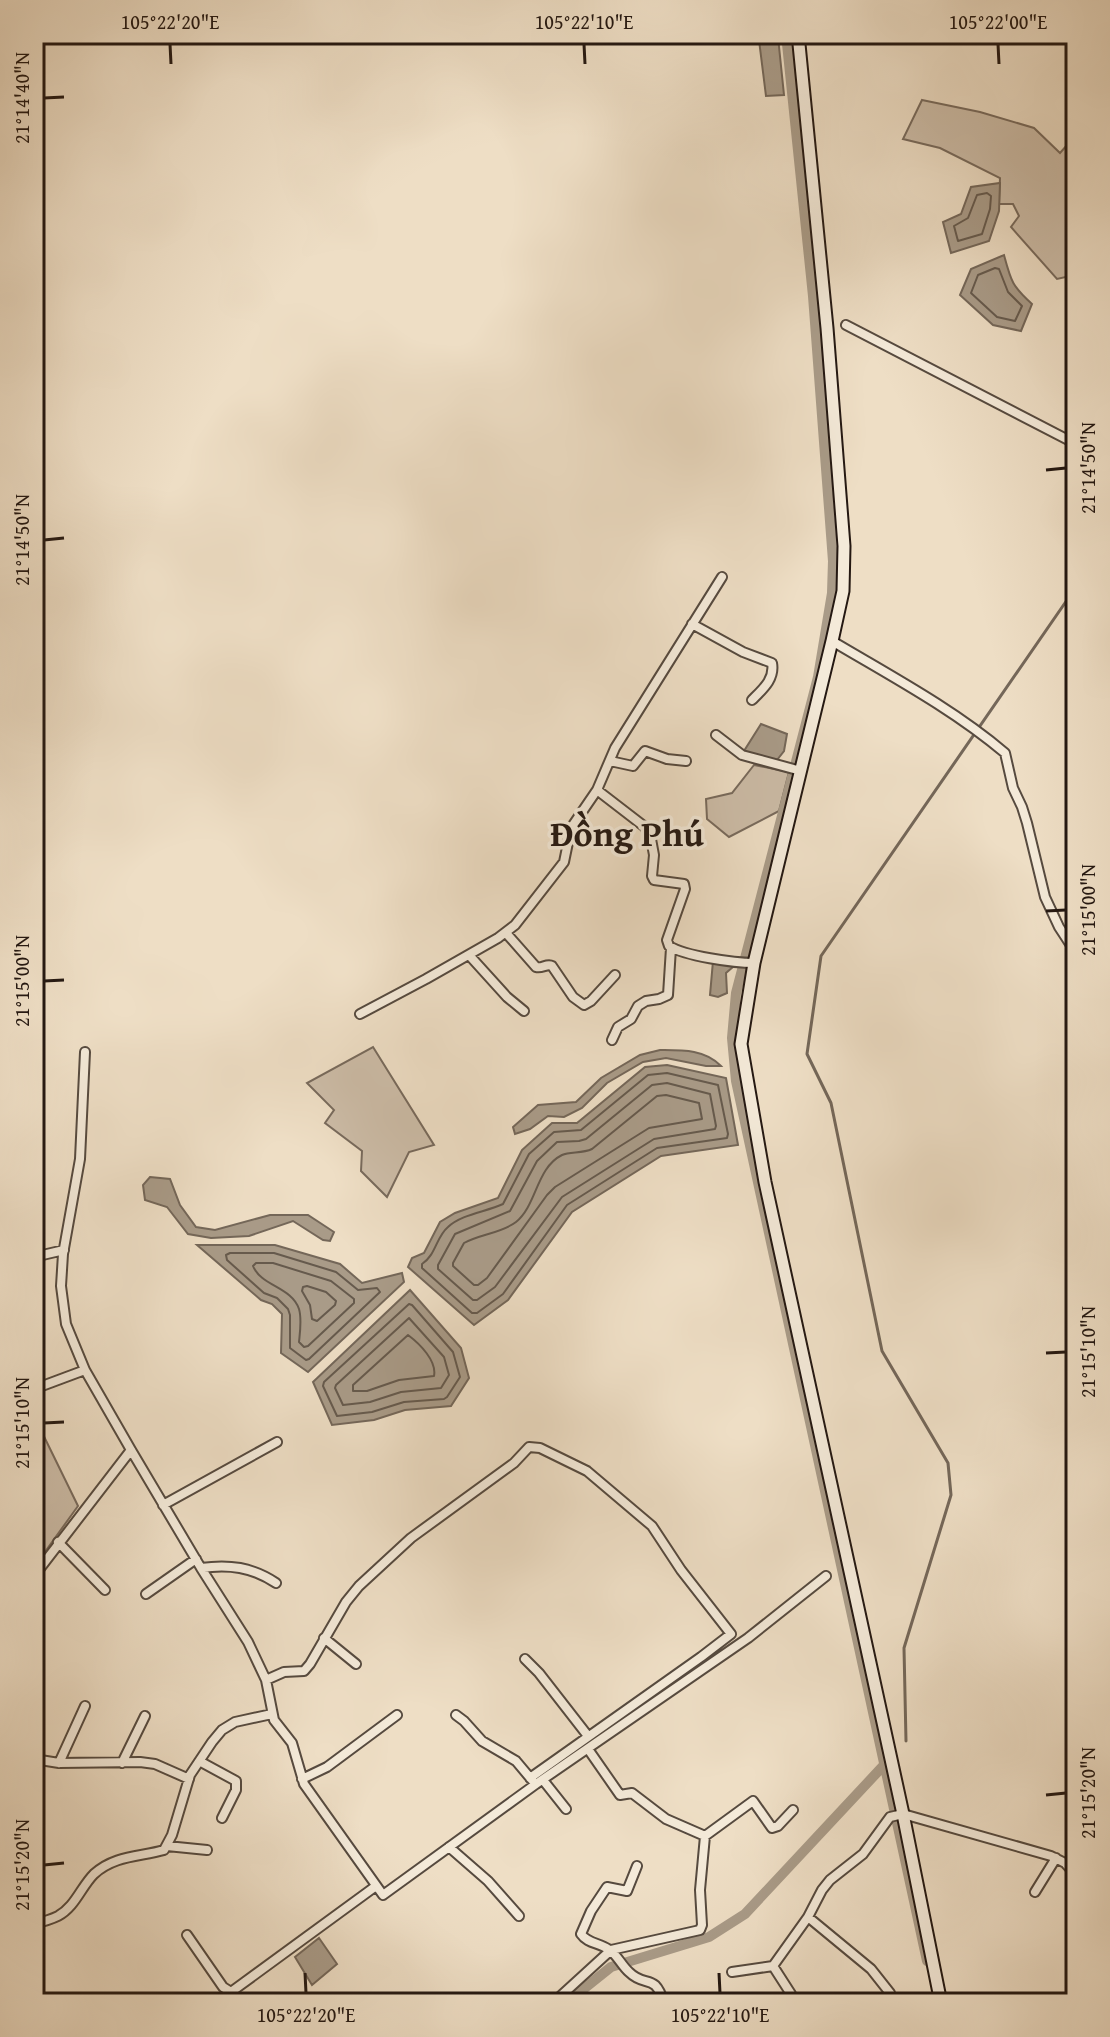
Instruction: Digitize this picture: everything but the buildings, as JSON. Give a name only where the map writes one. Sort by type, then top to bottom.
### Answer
[{"type":"main road","points":[[798,34],[827,328],[844,546],[843,591],[747,963],[741,1044],[763,1166],[941,2003]]},
{"type":"street","points":[[846,325],[1076,444]]},
{"type":"street","points":[[360,1014],[469,955],[515,925],[564,862],[571,828],[597,790],[615,748],[722,577]]},
{"type":"street","points":[[692,624],[743,652],[772,663],[773,671],[768,683],[752,700]]},
{"type":"street","points":[[832,641],[897,679],[1005,753],[1013,788],[1027,823],[1045,897],[1076,953]]},
{"type":"street","points":[[716,735],[742,755],[798,771]]},
{"type":"street","points":[[610,761],[633,766],[642,752],[648,751],[667,759],[686,761]]},
{"type":"street","points":[[597,790],[645,827],[654,855],[652,878],[684,884],[685,889],[667,940],[671,948],[668,995],[638,1006],[631,1019],[618,1027],[612,1040]]},
{"type":"street","points":[[506,933],[536,967],[552,966],[573,997],[584,1005],[615,975]]},
{"type":"street","points":[[671,948],[747,963]]},
{"type":"street","points":[[469,955],[524,1011]]},
{"type":"street","points":[[85,1052],[80,1159],[61,1286],[70,1336],[85,1370],[131,1450],[248,1642],[266,1680],[274,1720],[292,1743],[308,1790],[383,1895],[449,1847],[588,1736],[731,1634],[681,1570],[652,1526],[587,1471],[540,1448],[529,1447],[514,1463],[411,1538],[351,1594],[303,1672],[284,1672],[266,1680]]},
{"type":"street","points":[[34,1257],[64,1250]]},
{"type":"street","points":[[34,1389],[85,1370]]},
{"type":"street","points":[[163,1505],[277,1442]]},
{"type":"street","points":[[34,1576],[131,1450]]},
{"type":"street","points":[[58,1542],[105,1590]]},
{"type":"street","points":[[146,1594],[198,1563],[248,1569],[276,1583]]},
{"type":"street","points":[[535,1780],[588,1749],[748,1638],[826,1576]]},
{"type":"street","points":[[324,1638],[356,1664]]},
{"type":"street","points":[[525,1659],[588,1736]]},
{"type":"street","points":[[59,1763],[85,1706]]},
{"type":"street","points":[[34,1924],[59,1916],[70,1907],[95,1874],[106,1867],[129,1856],[160,1851],[167,1846],[189,1779],[212,1742],[222,1730],[235,1722],[272,1714]]},
{"type":"street","points":[[302,1779],[327,1767],[397,1715]]},
{"type":"street","points":[[456,1715],[482,1741],[516,1761],[566,1809]]},
{"type":"street","points":[[122,1763],[145,1716]]},
{"type":"street","points":[[588,1749],[620,1795],[632,1793],[666,1819],[705,1836]]},
{"type":"street","points":[[34,1759],[59,1763],[155,1764],[189,1779]]},
{"type":"street","points":[[201,1762],[236,1781],[236,1790],[222,1818]]},
{"type":"street","points":[[553,2003],[611,1950],[695,1932],[701,1928],[700,1890],[705,1836],[753,1801],[772,1828],[793,1810]]},
{"type":"street","points":[[732,1972],[773,1966],[808,1917],[822,1890],[863,1854],[890,1817],[903,1814],[1056,1858],[1076,1875]]},
{"type":"street","points":[[167,1846],[207,1850]]},
{"type":"street","points":[[449,1847],[481,1873],[519,1916]]},
{"type":"street","points":[[1035,1892],[1056,1858]]},
{"type":"street","points":[[637,1866],[627,1891],[607,1887],[581,1934],[584,1939],[611,1950],[636,1978],[652,1982],[660,1989],[664,2003]]},
{"type":"street","points":[[187,1935],[223,1987],[231,1992],[376,1886]]},
{"type":"street","points":[[808,1917],[871,1969],[890,1993]]},
{"type":"street","points":[[773,1966],[794,2003]]},
{"type":"shaded area","points":[[922,100],[980,112],[1034,128],[1060,153],[1076,135],[1076,278],[1057,279],[1011,227],[1019,216],[1013,204],[999,204],[1000,178],[940,148],[903,139]]},
{"type":"shaded area","points":[[754,765],[789,772],[779,811],[729,837],[707,819],[706,799],[732,793]]},
{"type":"shaded area","points":[[373,1047],[434,1145],[409,1152],[387,1197],[361,1171],[362,1151],[325,1123],[334,1110],[307,1083]]},
{"type":"shaded area","points":[[34,1416],[78,1506],[42,1556],[34,1555]]},
{"type":"water","points":[[778,37],[784,95],[766,96],[759,40]]},
{"type":"water","points":[[1000,183],[999,211],[989,241],[951,253],[943,222],[961,214],[971,187]]},
{"type":"water","points":[[1004,255],[1013,282],[1032,304],[1021,331],[993,325],[960,295],[971,269]]},
{"type":"water","points":[[761,724],[787,734],[784,751],[777,760],[752,756],[744,751]]},
{"type":"water","points":[[713,961],[732,963],[734,966],[726,973],[727,993],[718,997],[710,995]]},
{"type":"water","points":[[660,1050],[700,1053],[721,1066],[666,1058],[643,1062],[607,1083],[582,1108],[564,1117],[548,1116],[530,1129],[515,1134],[513,1127],[538,1105],[576,1102],[601,1078],[640,1055]]},
{"type":"water","points":[[667,1065],[726,1078],[738,1145],[661,1156],[572,1212],[508,1300],[474,1325],[408,1267],[412,1258],[424,1253],[440,1222],[455,1213],[498,1198],[522,1150],[552,1123],[577,1123],[645,1067]]},
{"type":"water","points":[[150,1177],[170,1179],[180,1205],[196,1227],[215,1230],[270,1215],[308,1215],[334,1232],[330,1241],[323,1240],[293,1221],[249,1236],[211,1238],[188,1234],[167,1207],[145,1200],[143,1185]]},
{"type":"water","points":[[197,1245],[275,1245],[340,1264],[362,1283],[402,1273],[404,1282],[308,1372],[281,1353],[282,1314]]},
{"type":"water","points":[[410,1290],[461,1348],[469,1378],[451,1406],[405,1410],[374,1420],[332,1425],[313,1382]]},
{"type":"water","points":[[319,1938],[337,1964],[312,1985],[295,1957]]},
{"type":"waterway","points":[[786,34],[813,296],[833,561],[832,593],[818,677],[736,993],[732,1038],[736,1081],[927,1961]]},
{"type":"waterway","points":[[906,1741],[904,1648],[951,1495],[948,1463],[882,1351],[831,1103],[807,1054],[821,956],[1076,587]]},
{"type":"waterway","points":[[566,2003],[611,1967],[709,1937],[745,1914],[885,1764]]},
{"type":"district","name":"Đồng Phú","points":[[627,833]]}]
